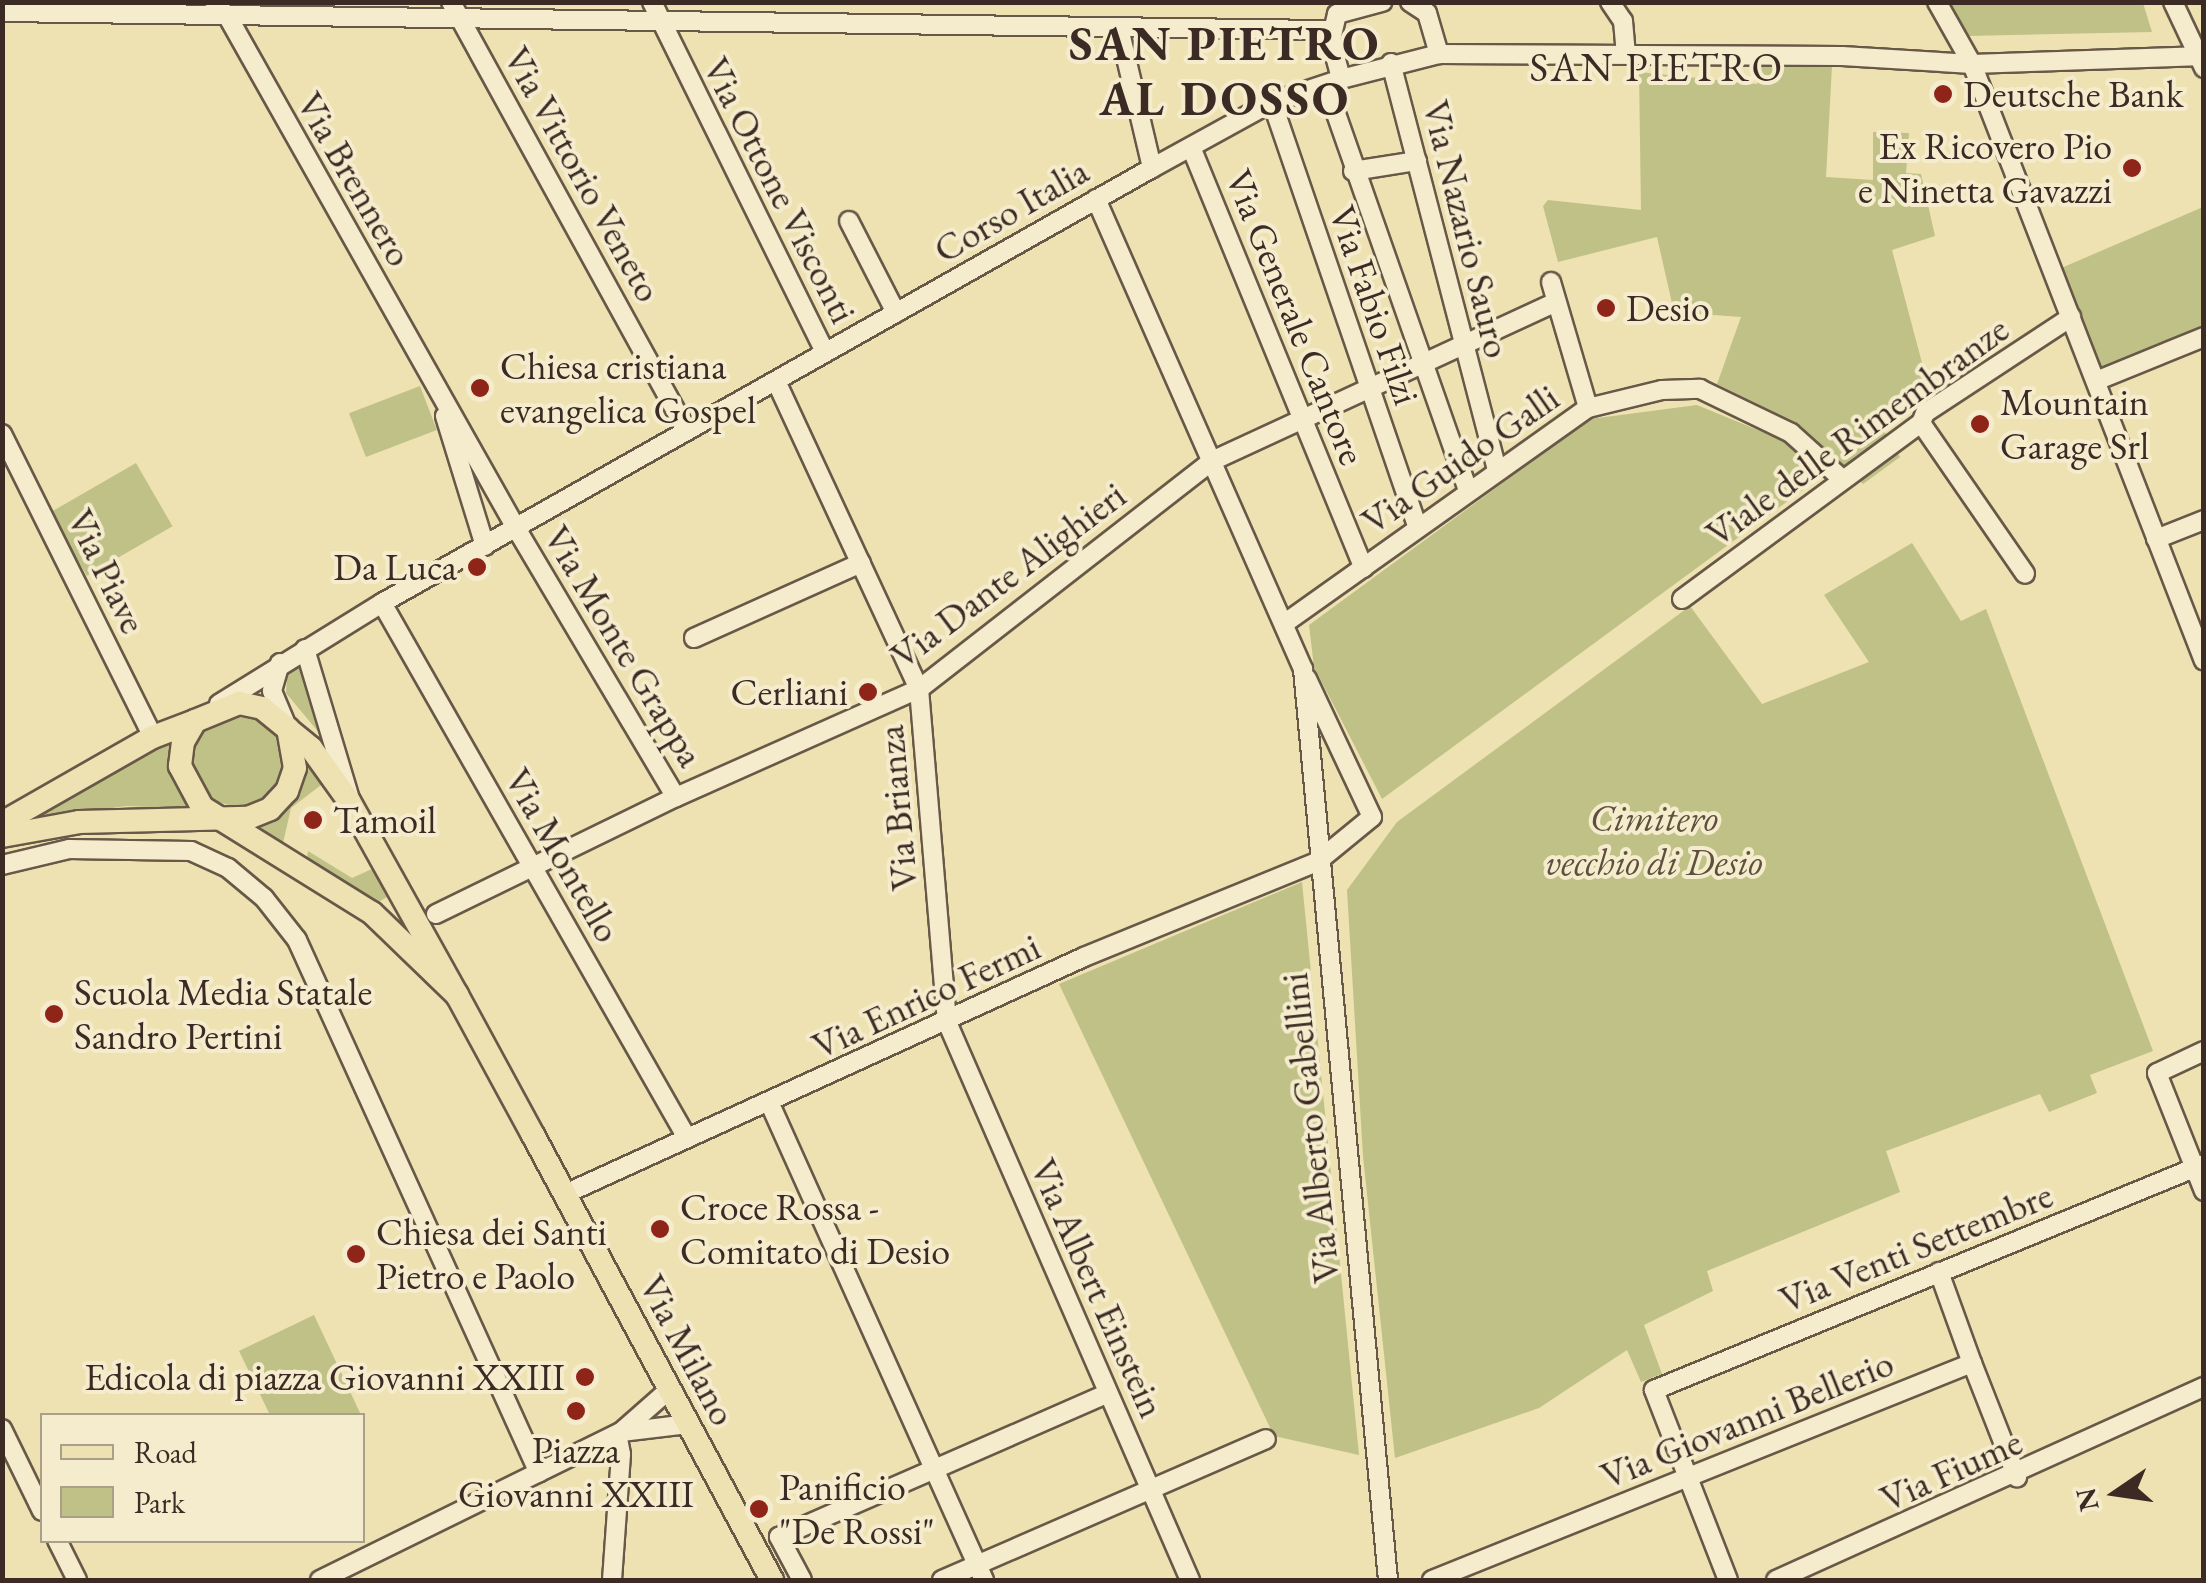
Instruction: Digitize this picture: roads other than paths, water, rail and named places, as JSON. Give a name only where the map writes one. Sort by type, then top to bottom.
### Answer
[{"type":"main road","points":[[2,822],[153,736],[195,721],[215,708],[239,703],[262,708],[288,729],[295,768],[287,791],[248,818],[79,822],[2,836]]},
{"type":"main road","points":[[195,721],[182,742],[180,766],[186,789],[222,818]]},
{"type":"main road","name":"Via Milano","points":[[288,729],[311,748],[352,806],[772,1580]]},
{"type":"main road","name":"Via Milano","points":[[222,818],[372,913],[457,995]]},
{"type":"street","points":[[113,14],[138,2]]},
{"type":"street","points":[[148,2],[171,16]]},
{"type":"street","points":[[171,16],[197,2]]},
{"type":"street","name":"Via Brennero","points":[[214,2],[228,16],[516,528]]},
{"type":"street","name":"Via Ottone Visconti","points":[[652,2],[825,352]]},
{"type":"street","points":[[2,12],[228,16],[456,10],[659,22],[1119,28],[1334,16],[1382,2]]},
{"type":"street","points":[[1410,2],[1427,14],[1439,54]]},
{"type":"street","points":[[1427,14],[1445,2]]},
{"type":"street","points":[[1610,2],[1623,21],[1626,54]]},
{"type":"street","points":[[1938,2],[1972,64],[2017,192],[2071,317],[2204,662]]},
{"type":"street","points":[[2173,2],[2200,60]]},
{"type":"street","name":"Via Vittorio Veneto","points":[[456,10],[686,430]]},
{"type":"street","points":[[1334,16],[1334,82],[1352,171],[1468,491]]},
{"type":"street","points":[[1119,28],[1152,168]]},
{"type":"street","name":"Corso Italia","points":[[215,708],[280,663],[382,603],[1272,102],[1391,63],[1439,54],[1626,54],[1972,64],[2200,60]]},
{"type":"street","name":"Via Nazario Sauro","points":[[1391,63],[1497,469]]},
{"type":"street","name":"Via Fabio Filzi","points":[[1272,102],[1418,528]]},
{"type":"street","name":"Via Generale Cantore","points":[[1191,147],[1364,568]]},
{"type":"street","points":[[1352,171],[1417,161]]},
{"type":"street","name":"Via Alberto Gabellini","points":[[1096,200],[1286,623],[1302,669],[1372,817],[1317,862]]},
{"type":"street","points":[[848,222],[896,314]]},
{"type":"street","points":[[1551,282],[1588,408]]},
{"type":"street","name":"Via Dante Alighieri","points":[[436,914],[676,796],[920,689],[1212,460],[1556,302]]},
{"type":"street","name":"Viale delle Rimembranze","points":[[1682,599],[1921,422],[1926,413],[2071,317]]},
{"type":"street","points":[[2096,381],[2204,336]]},
{"type":"street","name":"Via Brennero","points":[[430,372],[485,546]]},
{"type":"street","name":"Via Brianza","points":[[776,380],[920,689],[947,1022]]},
{"type":"street","name":"Via Guido Galli","points":[[1286,623],[1497,469],[1588,408],[1662,390],[1700,389],[1790,433],[1842,480]]},
{"type":"street","points":[[1921,422],[2026,574]]},
{"type":"street","name":"Via Piave","points":[[2,434],[153,736]]},
{"type":"street","points":[[2156,539],[2204,520]]},
{"type":"street","name":"Via Monte Grappa","points":[[516,528],[676,796]]},
{"type":"street","points":[[694,638],[862,563]]},
{"type":"street","name":"Via Montello","points":[[382,603],[687,1138]]},
{"type":"street","points":[[305,648],[352,806]]},
{"type":"street","points":[[280,663],[272,691],[288,729]]},
{"type":"street","name":"Via Alberto Gabellini","points":[[1302,669],[1317,862],[1388,1580]]},
{"type":"street","points":[[2,864],[68,849],[191,851],[228,868],[264,898],[297,940],[539,1473]]},
{"type":"street","name":"Via Enrico Fermi","points":[[565,1194],[947,1022],[1317,862]]},
{"type":"street","name":"Via Albert Einstein","points":[[947,1022],[1190,1580]]},
{"type":"street","points":[[2204,1051],[2157,1073],[2199,1166],[2204,1191]]},
{"type":"street","points":[[770,1104],[980,1573]]},
{"type":"street","name":"Via Venti Settembre","points":[[1687,1478],[1654,1390],[2199,1166]]},
{"type":"street","points":[[1939,1272],[2017,1476]]},
{"type":"street","name":"Via Giovanni Bellerio","points":[[1432,1580],[1972,1362]]},
{"type":"street","name":"Via Fiume","points":[[1776,1580],[2017,1476],[2204,1388]]},
{"type":"street","points":[[320,1580],[619,1433],[670,1389]]},
{"type":"street","points":[[802,1580],[779,1537],[1108,1393]]},
{"type":"street","points":[[619,1433],[688,1424]]},
{"type":"street","points":[[2,1428],[40,1506]]},
{"type":"street","points":[[612,1580],[619,1433]]},
{"type":"street","points":[[942,1580],[980,1573],[1150,1490],[1266,1440]]},
{"type":"street","points":[[1687,1478],[1728,1580]]},
{"type":"street","points":[[58,1543],[77,1580]]},
{"type":"place","name":"Deutsche Bank","points":[[1943,94]]},
{"type":"place","name":"Ex Ricovero Pio e Ninetta Gavazzi","points":[[2132,168]]},
{"type":"place","name":"Desio","points":[[1606,308]]},
{"type":"place","name":"Chiesa cristiana evangelica Gospel","points":[[480,388]]},
{"type":"place","name":"Mountain Garage Srl","points":[[1980,424]]},
{"type":"place","name":"Da Luca","points":[[477,567]]},
{"type":"place","name":"Cerliani","points":[[868,692]]},
{"type":"place","name":"Tamoil","points":[[313,820]]},
{"type":"place","name":"Scuola Media Statale Sandro Pertini","points":[[54,1014]]},
{"type":"place","name":"Croce Rossa - Comitato di Desio","points":[[660,1229]]},
{"type":"place","name":"Chiesa dei Santi Pietro e Paolo","points":[[356,1254]]},
{"type":"place","name":"Edicola di piazza Giovanni XXIII","points":[[585,1377]]},
{"type":"place","name":"Piazza Giovanni XXIII","points":[[576,1411]]},
{"type":"place","name":"Panificio \"De Rossi\"","points":[[759,1509]]},
{"type":"district","name":"SAN PIETRO","points":[[1657,67]]},
{"type":"district","name":"SAN PIETRO AL DOSSO","points":[[1225,70]]},
{"type":"park label","name":"Cimitero vecchio di Desio","points":[[1654,840]]}]
